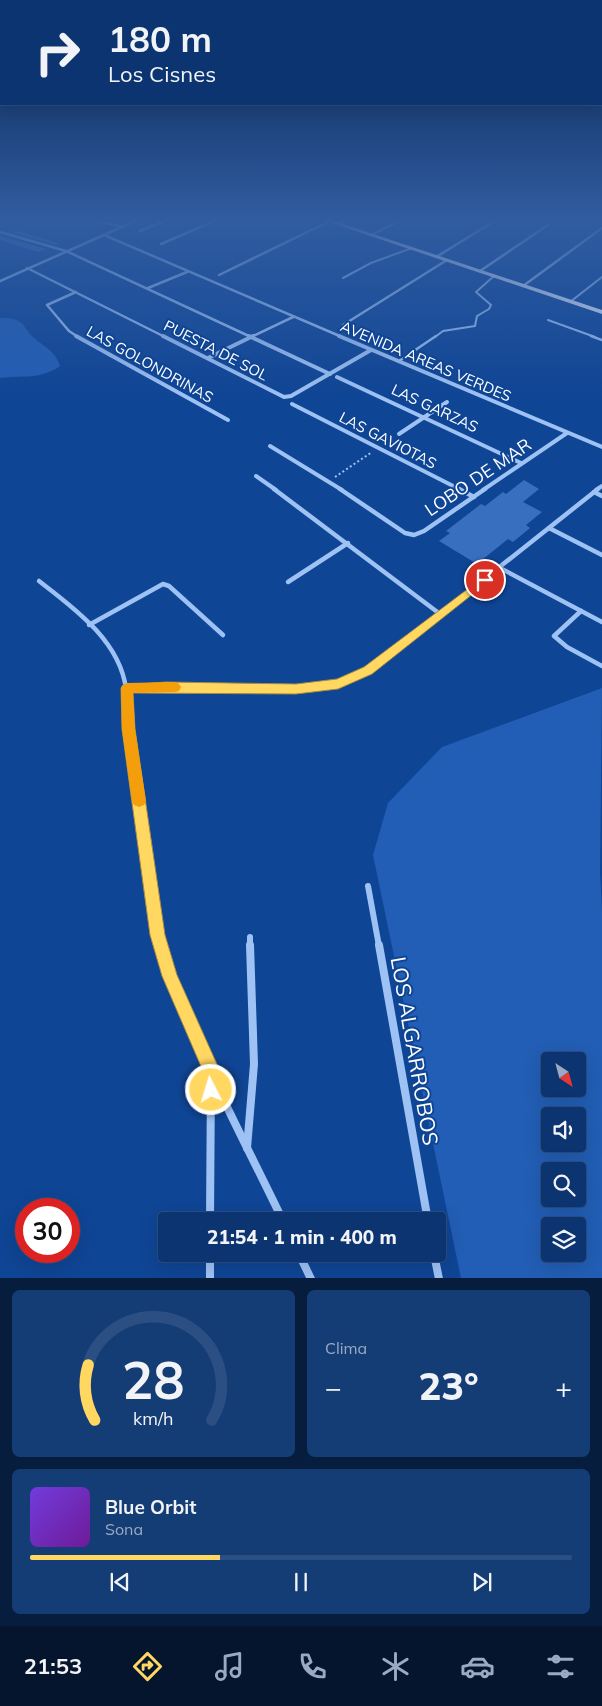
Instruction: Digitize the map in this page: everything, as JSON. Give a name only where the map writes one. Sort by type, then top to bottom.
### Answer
[{"type":"main road","points":[[502,279],[602,312]]},
{"type":"street","name":"PUESTA DE SOL","points":[[49,279],[208,358],[281,397],[286,398],[330,374]]},
{"type":"street","points":[[127,279],[330,374],[371,350]]},
{"type":"street","points":[[148,288],[171,279]]},
{"type":"street","name":"AVENIDA AREAS VERDES","points":[[203,279],[602,448]]},
{"type":"street","points":[[343,325],[417,279]]},
{"type":"street","points":[[523,286],[533,279]]},
{"type":"street","name":"LAS GOLONDRINAS","points":[[76,292],[47,305],[69,331],[83,341],[228,420]]},
{"type":"street","points":[[208,358],[293,317]]},
{"type":"street","name":"LAS GARZAS","points":[[337,378],[521,463]]},
{"type":"street","points":[[399,434],[447,402]]},
{"type":"street","name":"LAS GAVIOTAS","points":[[292,404],[474,497]]},
{"type":"street","name":"LOBO DE MAR","points":[[328,482],[370,508],[403,532],[411,535],[417,534],[567,433]]},
{"type":"street","points":[[270,446],[328,482]]},
{"type":"street","points":[[256,476],[348,543],[440,614]]},
{"type":"street","points":[[127,688],[296,689],[338,684],[368,670],[602,486]]},
{"type":"street","points":[[594,492],[602,496]]},
{"type":"street","points":[[549,528],[602,554]]},
{"type":"street","points":[[288,582],[348,543]]},
{"type":"street","points":[[500,568],[602,622]]},
{"type":"street","points":[[39,581],[65,602],[102,638],[116,657],[125,677],[129,737],[158,935],[170,976],[211,1071],[279,1212]]},
{"type":"street","points":[[89,625],[163,584],[169,586],[223,634]]},
{"type":"street","points":[[581,611],[554,636],[555,639],[602,666]]},
{"type":"street","name":"LOS ALGARROBOS","points":[[368,886],[426,1212]]},
{"type":"street","points":[[248,1148],[254,1064],[250,937]]},
{"type":"street","points":[[210,1212],[211,1071]]},
{"type":"street","points":[[210,1262],[210,1278]]},
{"type":"street","points":[[303,1262],[311,1278]]},
{"type":"street","points":[[436,1262],[439,1278]]},
{"type":"lane","points":[[398,361],[421,348],[443,331],[475,326],[477,316],[489,309],[491,305],[489,301],[478,296],[476,292],[491,279]]},
{"type":"lane","points":[[570,302],[600,279]]},
{"type":"lane","points":[[548,320],[602,340]]},
{"type":"path","points":[[328,482],[378,448]]},
{"type":"shaded area","points":[[0,318],[13,319],[22,323],[34,338],[55,356],[60,366],[38,375],[0,378]]},
{"type":"shaded area","points":[[602,688],[600,872],[602,911],[602,1278],[461,1278],[373,855],[388,803],[442,747]]},
{"type":"building","points":[[524,480],[539,489],[523,502],[542,512],[526,525],[530,528],[513,542],[508,539],[477,564],[439,541],[450,533],[446,531],[481,504],[485,506],[503,492],[506,494]]},
{"type":"slow traffic","points":[[139,801],[128,729],[127,688],[175,687]]},
{"type":"route","points":[[211,1090],[211,1071],[162,956],[128,729],[127,688],[296,689],[318,688],[338,684],[360,676],[377,664],[485,580]]}]
